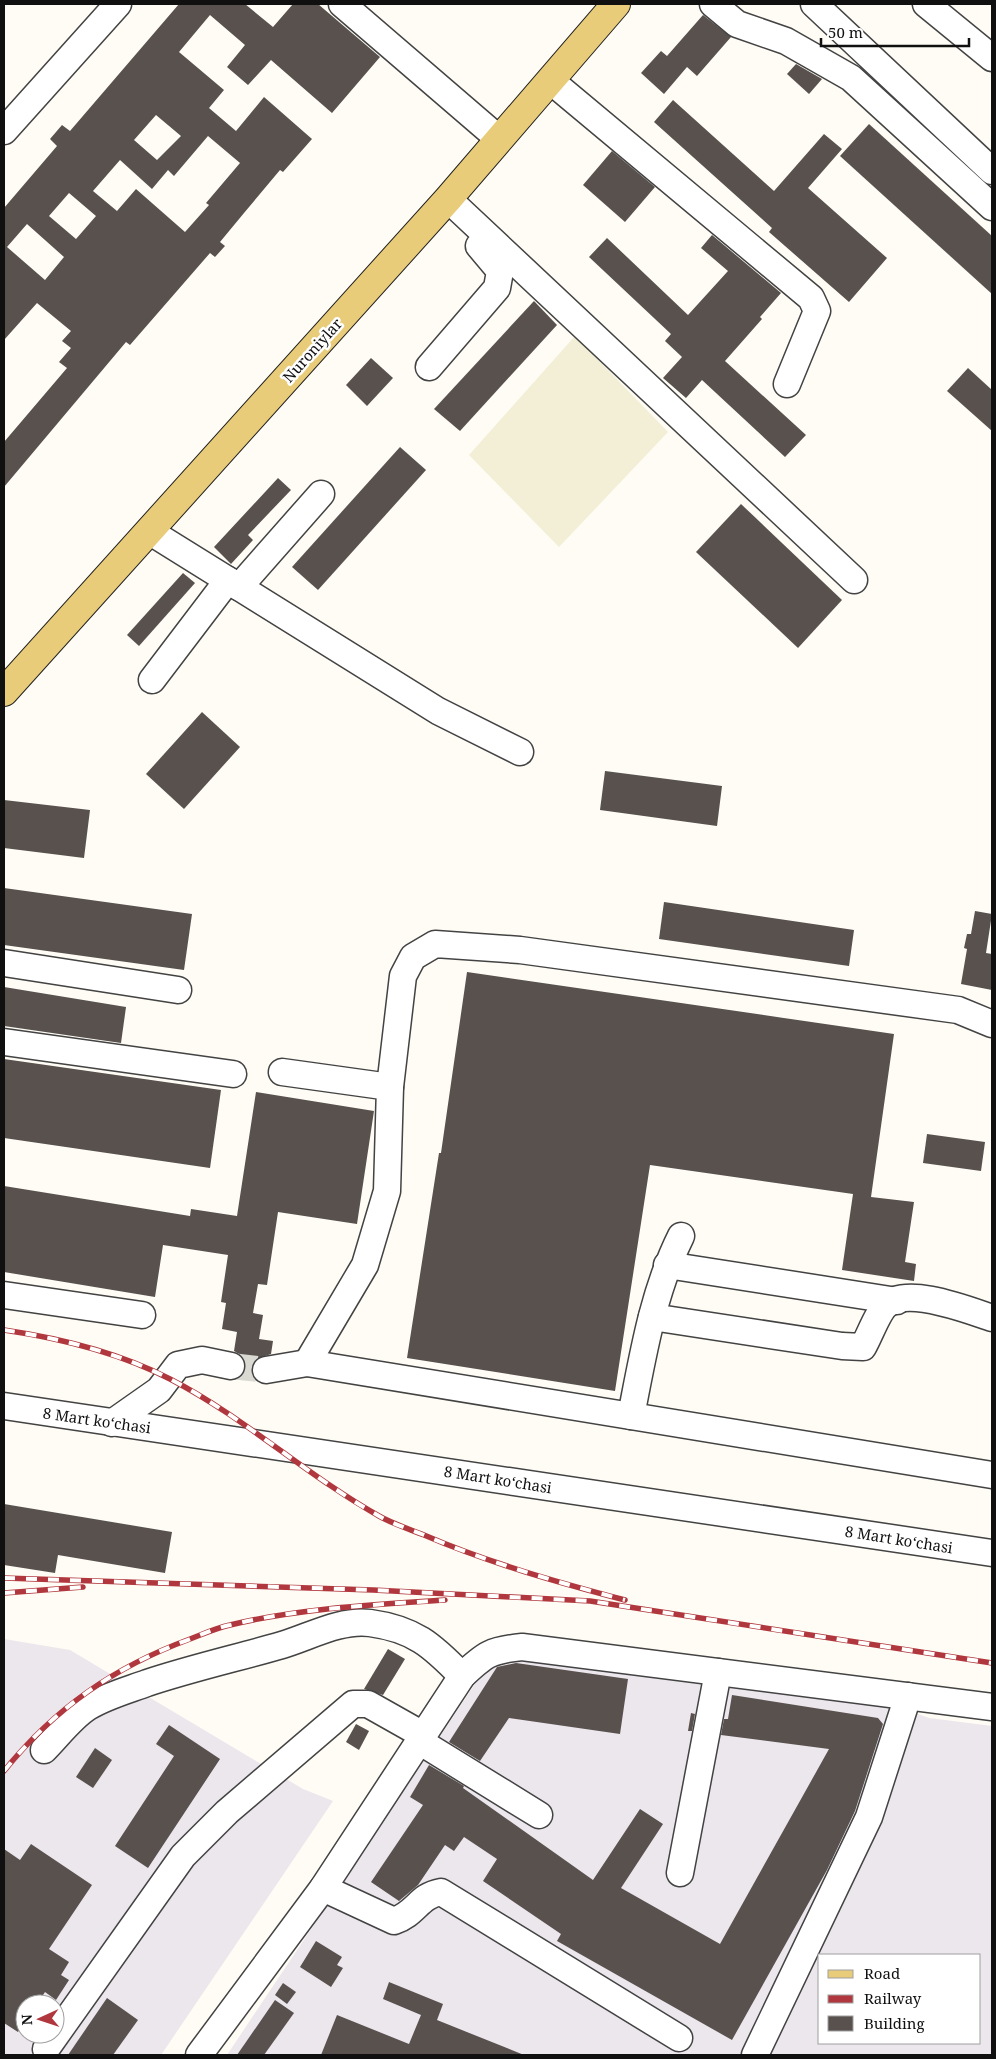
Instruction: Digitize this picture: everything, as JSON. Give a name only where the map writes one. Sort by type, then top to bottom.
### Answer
[{"type":"main road","name":"Nuroniylar","points":[[4,692],[443,205],[616,4]]},
{"type":"street","points":[[4,131],[118,4]]},
{"type":"street","points":[[342,4],[499,138]]},
{"type":"street","points":[[713,4],[737,24],[786,41],[851,78],[992,208]]},
{"type":"street","points":[[814,4],[992,171]]},
{"type":"street","points":[[926,4],[992,58]]},
{"type":"street","points":[[550,81],[811,298],[817,312],[788,384]]},
{"type":"street","points":[[429,367],[496,288],[500,271],[487,253],[443,205]]},
{"type":"street","points":[[443,205],[854,580]]},
{"type":"street","points":[[152,680],[234,584],[321,494]]},
{"type":"street","points":[[149,531],[438,711],[520,752]]},
{"type":"street","points":[[307,1363],[365,1265],[387,1191],[390,1087],[403,976],[413,957],[435,944],[520,950],[958,1010],[992,1024]]},
{"type":"street","points":[[4,963],[178,990]]},
{"type":"street","points":[[4,1042],[233,1074]]},
{"type":"street","points":[[282,1072],[390,1087]]},
{"type":"street","points":[[631,1416],[652,1317],[667,1265],[682,1236]]},
{"type":"street","points":[[667,1265],[897,1301]]},
{"type":"street","points":[[4,1295],[142,1315]]},
{"type":"street","points":[[652,1317],[842,1346],[863,1347],[885,1306],[904,1298],[935,1300],[992,1318]]},
{"type":"street","points":[[112,1423],[159,1390],[178,1364],[202,1360],[232,1366]]},
{"type":"street","points":[[266,1370],[307,1363],[992,1475]]},
{"type":"street","name":"8 Mart koʻchasi","points":[[4,1406],[992,1553]]},
{"type":"street","points":[[44,1750],[87,1708],[125,1690],[347,1624],[368,1622],[401,1630],[419,1637],[434,1647],[462,1676]]},
{"type":"street","points":[[199,2055],[323,1888],[462,1676],[481,1658],[498,1649],[522,1647],[992,1707]]},
{"type":"street","points":[[680,1873],[718,1672]]},
{"type":"street","points":[[755,2055],[869,1817],[908,1696]]},
{"type":"street","points":[[46,2049],[183,1856],[227,1812],[353,1704],[368,1704],[539,1815]]},
{"type":"street","points":[[323,1888],[394,1921],[407,1916],[428,1894],[441,1892],[679,2038]]},
{"type":"shaded area","points":[[575,336],[668,432],[559,547],[469,455]]},
{"type":"shaded area","points":[[4,1639],[70,1650],[303,1789],[333,1801],[161,2055],[4,2055]]},
{"type":"shaded area","points":[[493,1657],[901,1708],[929,1718],[992,1726],[992,2055],[227,2055]]},
{"type":"building","points":[[179,4],[245,4],[273,27],[293,4],[318,4],[380,57],[332,113],[271,60],[248,85],[227,67],[245,45],[210,15],[179,52],[224,90],[209,108],[236,131],[264,97],[312,139],[283,172],[280,170],[220,242],[225,246],[215,257],[210,253],[130,345],[126,342],[4,487],[4,442],[67,368],[59,362],[71,348],[62,341],[71,331],[37,303],[4,340],[4,208],[57,146],[50,139],[62,125],[70,131]],"holes":[[[156,115],[181,136],[157,160],[134,140]],[[208,136],[240,163],[206,203],[209,205],[185,232],[136,189],[117,211],[93,191],[120,160],[152,189],[168,170],[174,176]],[[69,193],[96,216],[76,239],[49,216]],[[27,224],[64,257],[45,280],[7,247]]]},
{"type":"building","points":[[703,15],[731,37],[697,76],[687,67],[664,94],[641,73],[661,51],[667,56]]},
{"type":"building","points":[[796,64],[822,79],[809,94],[787,74]]},
{"type":"building","points":[[673,100],[774,191],[824,134],[842,149],[808,188],[887,258],[849,302],[769,232],[772,228],[654,122]]},
{"type":"building","points":[[869,124],[992,236],[992,294],[840,156]]},
{"type":"building","points":[[612,151],[655,187],[625,222],[583,185]]},
{"type":"building","points":[[712,235],[781,293],[760,317],[762,319],[725,361],[806,435],[785,457],[702,380],[686,398],[663,378],[682,357],[665,341],[671,334],[589,257],[607,238],[688,315],[728,271],[701,248]]},
{"type":"building","points":[[534,301],[557,325],[460,431],[434,409]]},
{"type":"building","points":[[371,358],[393,378],[367,406],[346,385]]},
{"type":"building","points":[[968,368],[992,390],[992,431],[947,391]]},
{"type":"building","points":[[400,447],[426,470],[318,590],[292,567]]},
{"type":"building","points":[[278,478],[291,490],[248,535],[253,540],[231,564],[214,547]]},
{"type":"building","points":[[741,504],[842,600],[798,648],[696,552]]},
{"type":"building","points":[[183,573],[195,583],[139,646],[127,635]]},
{"type":"building","points":[[202,712],[240,747],[184,809],[146,774]]},
{"type":"building","points":[[605,771],[722,786],[717,826],[600,810]]},
{"type":"building","points":[[4,800],[90,810],[84,858],[4,848]]},
{"type":"building","points":[[4,888],[192,914],[184,970],[4,945]]},
{"type":"building","points":[[664,902],[854,930],[849,966],[659,939]]},
{"type":"building","points":[[975,911],[992,914],[986,953],[992,954],[992,990],[961,984],[967,949],[964,948],[967,934],[971,934]]},
{"type":"building","points":[[467,972],[894,1034],[871,1197],[914,1202],[905,1262],[916,1264],[914,1281],[842,1270],[853,1194],[650,1165],[615,1391],[407,1358],[439,1153],[441,1153]]},
{"type":"building","points":[[4,987],[126,1007],[121,1043],[4,1026]]},
{"type":"building","points":[[4,1059],[221,1090],[210,1168],[4,1138]]},
{"type":"building","points":[[256,1092],[374,1111],[357,1224],[278,1212],[267,1285],[258,1284],[253,1313],[263,1315],[259,1339],[273,1341],[271,1354],[256,1359],[251,1370],[246,1369],[245,1361],[241,1355],[234,1351],[237,1332],[222,1329],[226,1303],[221,1302],[228,1255],[163,1245],[155,1297],[4,1272],[4,1186],[190,1216],[191,1209],[237,1216]]},
{"type":"building","points":[[927,1134],[985,1142],[981,1171],[923,1163]]},
{"type":"building","points":[[4,1504],[172,1532],[165,1573],[58,1555],[55,1573],[4,1565]]},
{"type":"building","points":[[388,1649],[405,1659],[383,1695],[364,1689]]},
{"type":"building","points":[[516,1663],[628,1679],[620,1734],[509,1718],[480,1761],[449,1742],[497,1667]]},
{"type":"building","points":[[732,1695],[878,1718],[883,1724],[855,1811],[827,1870],[732,2040],[557,1941],[561,1934],[483,1881],[497,1859],[464,1837],[454,1851],[445,1845],[418,1885],[399,1901],[371,1882],[423,1805],[410,1797],[429,1765],[464,1786],[463,1788],[593,1880],[640,1809],[663,1824],[621,1888],[720,1944],[829,1749],[721,1735],[724,1719],[728,1719]]},
{"type":"building","points":[[691,1713],[695,1714],[692,1731],[688,1731]]},
{"type":"building","points":[[356,1724],[369,1731],[359,1750],[346,1742]]},
{"type":"building","points":[[169,1725],[220,1759],[148,1868],[115,1846],[174,1756],[156,1744]]},
{"type":"building","points":[[95,1748],[112,1760],[93,1788],[76,1777]]},
{"type":"building","points":[[31,1844],[92,1885],[49,1949],[69,1962],[61,1975],[69,1980],[60,1994],[48,1994],[45,1992],[44,1994],[15,1994],[15,2030],[4,2023],[4,1849],[20,1860]]},
{"type":"building","points":[[316,1941],[342,1957],[337,1965],[343,1968],[331,1987],[300,1967]]},
{"type":"building","points":[[389,1982],[443,2004],[437,2020],[524,2055],[321,2055],[337,2015],[409,2044],[421,2015],[383,1999]]},
{"type":"building","points":[[283,1983],[296,1992],[287,2004],[275,1995]]},
{"type":"building","points":[[107,1998],[138,2020],[113,2055],[68,2055]]},
{"type":"building","points":[[275,2000],[294,2013],[264,2055],[237,2055]]},
{"type":"tunnel","points":[[231,1366],[266,1370]]},
{"type":"railway","points":[[4,1330],[46,1337],[110,1354],[170,1379],[224,1411],[352,1500],[395,1524],[498,1563],[625,1600]]},
{"type":"railway","points":[[4,1578],[373,1590],[590,1601],[992,1663]]},
{"type":"railway","points":[[4,1593],[83,1587]]},
{"type":"railway","points":[[4,1771],[24,1748],[65,1709],[111,1676],[162,1650],[205,1633],[256,1619],[310,1611],[445,1600]]}]
